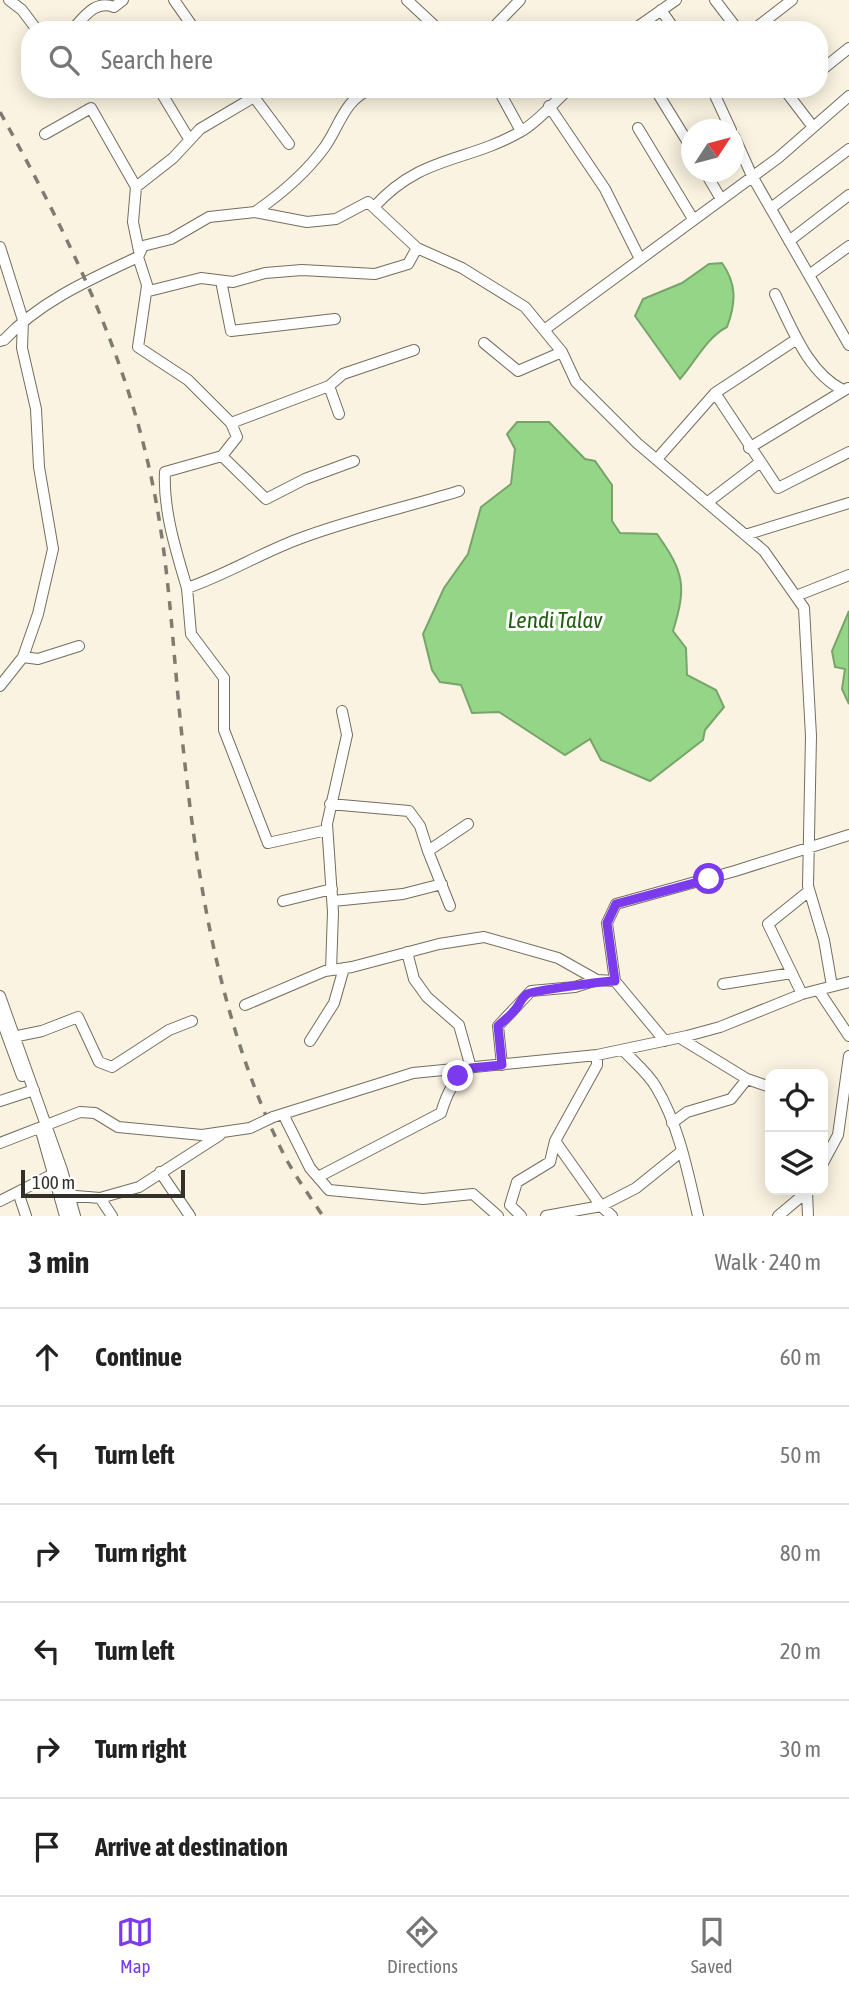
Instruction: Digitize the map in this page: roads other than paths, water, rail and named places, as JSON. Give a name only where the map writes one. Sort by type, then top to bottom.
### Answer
[{"type":"street","points":[[9,0],[30,21]]},
{"type":"street","points":[[22,10],[30,0]]},
{"type":"street","points":[[81,21],[96,5],[102,3],[114,7],[123,0]]},
{"type":"street","points":[[174,0],[189,21]]},
{"type":"street","points":[[407,0],[429,21]]},
{"type":"street","points":[[500,21],[520,0]]},
{"type":"street","points":[[646,21],[676,0]]},
{"type":"street","points":[[715,0],[731,21]]},
{"type":"street","points":[[765,21],[792,0]]},
{"type":"street","points":[[661,10],[669,21]]},
{"type":"street","points":[[828,65],[849,48]]},
{"type":"street","points":[[544,330],[752,176],[849,96]]},
{"type":"street","points":[[164,98],[189,139]]},
{"type":"street","points":[[136,187],[173,159],[189,139],[244,98]]},
{"type":"street","points":[[255,98],[289,144]]},
{"type":"street","points":[[256,212],[289,188],[324,148],[342,113],[360,98]]},
{"type":"street","points":[[503,98],[521,131]]},
{"type":"street","points":[[374,207],[392,187],[435,162],[473,152],[521,131],[558,98]]},
{"type":"street","points":[[660,98],[681,132]]},
{"type":"street","points":[[716,98],[726,119]]},
{"type":"street","points":[[794,98],[813,127]]},
{"type":"street","points":[[549,106],[605,189],[640,259]]},
{"type":"street","points":[[45,134],[91,108],[136,187],[134,222],[149,291],[201,278],[233,282],[265,273],[302,270],[375,274],[408,264],[417,248]]},
{"type":"street","points":[[638,128],[693,219]]},
{"type":"street","points":[[771,208],[849,149]]},
{"type":"street","points":[[744,159],[849,345]]},
{"type":"street","points":[[711,182],[721,199]]},
{"type":"street","points":[[789,240],[849,195]]},
{"type":"street","points":[[0,341],[23,320],[139,254],[143,246],[171,239],[209,217],[256,212],[307,222],[336,219],[368,202],[417,248],[462,268],[526,307],[562,352],[576,382],[657,459],[764,551],[804,608],[809,677],[809,891],[824,940],[832,986]]},
{"type":"street","points":[[809,275],[849,246]]},
{"type":"street","points":[[0,247],[23,320],[22,348],[36,409],[39,467],[54,549],[23,657],[0,686]]},
{"type":"street","points":[[221,281],[231,331],[335,319]]},
{"type":"street","points":[[147,286],[138,347],[188,380],[231,423],[237,437],[222,456],[165,472],[164,486],[176,550],[187,588],[191,634],[224,678],[224,730],[268,843],[327,830]]},
{"type":"street","points":[[775,294],[797,339],[826,382],[846,389]]},
{"type":"street","points":[[657,459],[715,393],[797,339]]},
{"type":"street","points":[[484,343],[518,370],[562,352]]},
{"type":"street","points":[[231,423],[330,386],[343,374],[414,350]]},
{"type":"street","points":[[330,386],[339,414]]},
{"type":"street","points":[[749,448],[846,389]]},
{"type":"street","points":[[715,393],[778,488],[849,453]]},
{"type":"street","points":[[222,456],[266,499],[305,479],[354,461]]},
{"type":"street","points":[[708,502],[760,463]]},
{"type":"street","points":[[187,588],[220,577],[266,551],[306,536],[459,491]]},
{"type":"street","points":[[745,535],[849,503]]},
{"type":"street","points":[[796,596],[849,575]]},
{"type":"street","points":[[23,657],[38,659],[79,646]]},
{"type":"street","points":[[331,970],[333,901],[327,830],[330,804],[347,735],[342,711]]},
{"type":"street","points":[[330,804],[409,811],[420,826],[450,906]]},
{"type":"street","points":[[428,851],[468,824]]},
{"type":"street","points":[[665,1041],[615,981],[607,923],[616,904],[735,872],[849,835]]},
{"type":"street","points":[[333,901],[403,894],[442,884]]},
{"type":"street","points":[[283,901],[332,889]]},
{"type":"street","points":[[802,994],[768,924],[809,891]]},
{"type":"street","points":[[244,1005],[331,970],[484,937],[558,958],[597,980]]},
{"type":"street","points":[[407,952],[414,979],[427,997],[459,1025],[471,1068]]},
{"type":"street","points":[[310,1041],[334,1003],[344,968]]},
{"type":"street","points":[[723,984],[792,973]]},
{"type":"street","points":[[502,1065],[498,1026],[513,1013],[524,995],[531,991],[575,987],[597,980],[615,981]]},
{"type":"street","points":[[0,1143],[43,1125],[88,1112],[118,1126],[202,1135],[250,1128],[278,1115],[413,1073],[597,1055],[623,1050],[720,1027],[802,994],[849,982]]},
{"type":"street","points":[[819,990],[849,1036]]},
{"type":"street","points":[[1,1001],[58,1172],[64,1195],[65,1216]]},
{"type":"street","points":[[0,1016],[12,1037]]},
{"type":"street","points":[[12,1037],[42,1031],[78,1017],[99,1062],[112,1067],[169,1030],[192,1021]]},
{"type":"street","points":[[680,1038],[747,1079],[765,1085]]},
{"type":"street","points":[[623,1050],[655,1086],[672,1123],[698,1216]]},
{"type":"street","points":[[521,1216],[510,1205],[517,1182],[550,1162],[555,1141],[597,1065],[597,1055]]},
{"type":"street","points":[[828,1154],[838,1135],[849,1056]]},
{"type":"street","points":[[318,1177],[441,1113],[448,1091],[458,1076],[471,1068]]},
{"type":"street","points":[[672,1123],[687,1112],[731,1098],[747,1079]]},
{"type":"street","points":[[0,1101],[31,1091]]},
{"type":"street","points":[[278,1115],[310,1168],[329,1190],[423,1199],[473,1194],[498,1216]]},
{"type":"street","points":[[64,1195],[100,1198],[139,1186],[225,1132]]},
{"type":"street","points":[[555,1141],[601,1206],[612,1216]]},
{"type":"street","points":[[546,1216],[601,1206],[636,1188],[682,1151]]},
{"type":"street","points":[[0,1200],[58,1172]]},
{"type":"street","points":[[160,1172],[190,1216]]},
{"type":"street","points":[[18,1192],[26,1216]]},
{"type":"street","points":[[64,1195],[75,1216]]},
{"type":"street","points":[[778,1216],[803,1195]]},
{"type":"street","points":[[808,1195],[808,1216]]},
{"type":"street","points":[[100,1198],[112,1216]]},
{"type":"water","points":[[722,263],[734,294],[727,327],[707,343],[680,379],[635,316],[643,299],[682,283],[709,264]]},
{"type":"water","name":"Lendi Talav","points":[[517,422],[549,422],[585,459],[595,461],[612,485],[612,521],[620,533],[657,534],[678,570],[681,591],[673,631],[686,648],[687,675],[716,690],[724,707],[705,730],[703,740],[650,781],[601,760],[590,739],[565,755],[499,712],[472,713],[461,685],[440,682],[432,670],[423,634],[444,588],[468,554],[481,507],[511,484],[515,449],[507,434]]},
{"type":"water","points":[[849,611],[849,704],[842,689],[845,669],[835,667],[832,651]]},
{"type":"railway","points":[[0,112],[46,198],[88,286],[124,377],[138,424],[162,535],[194,838],[214,947],[227,1001],[262,1106],[285,1157],[323,1216]]}]
